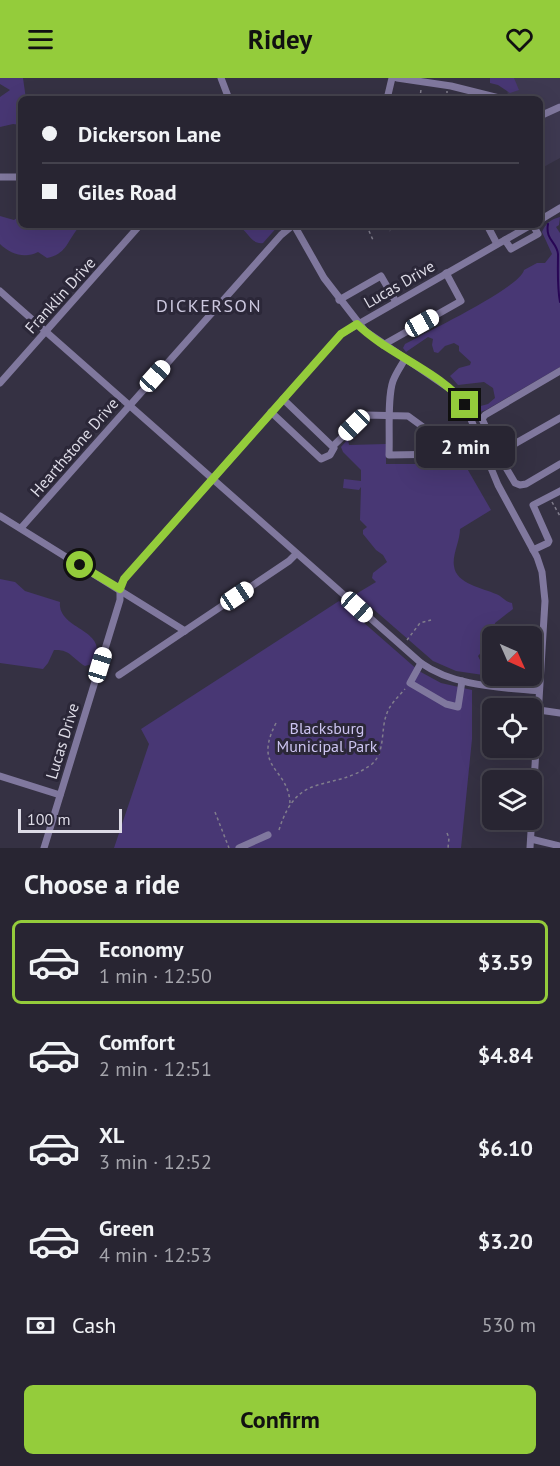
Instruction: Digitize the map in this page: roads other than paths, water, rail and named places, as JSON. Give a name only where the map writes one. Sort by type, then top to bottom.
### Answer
[{"type":"street","points":[[221,78],[228,96]]},
{"type":"street","points":[[388,96],[392,78]]},
{"type":"street","points":[[397,78],[451,82],[493,96]]},
{"type":"street","points":[[543,115],[560,107]]},
{"type":"street","points":[[0,177],[18,177]]},
{"type":"street","points":[[543,218],[560,208]]},
{"type":"street","name":"Franklin Drive","points":[[0,383],[137,228]]},
{"type":"street","name":"Hearthstone Drive","points":[[21,528],[289,228]]},
{"type":"street","points":[[295,228],[315,263],[357,324],[383,345],[445,385],[460,398],[471,419],[506,501],[533,550],[542,572],[544,588],[539,698]]},
{"type":"street","points":[[489,228],[498,244]]},
{"type":"street","name":"Lucas Drive","points":[[44,848],[120,600],[120,589],[124,579],[341,334],[527,228]]},
{"type":"street","points":[[505,240],[510,249],[538,234],[534,228]]},
{"type":"street","points":[[383,345],[461,301],[446,273]]},
{"type":"street","points":[[339,300],[381,276],[396,302]]},
{"type":"street","points":[[0,291],[421,663],[445,677],[539,691]]},
{"type":"street","points":[[333,446],[365,415],[390,415],[408,416],[452,448],[450,454],[389,454],[390,415],[391,388],[405,359]]},
{"type":"street","points":[[560,371],[484,415],[483,422],[512,479],[520,485],[526,484],[560,464]]},
{"type":"street","points":[[271,412],[321,459],[335,450],[283,399]]},
{"type":"street","points":[[488,459],[560,418]]},
{"type":"street","points":[[533,550],[549,541],[533,505],[560,491]]},
{"type":"street","points":[[0,516],[185,631]]},
{"type":"street","points":[[119,675],[289,561],[296,554]]},
{"type":"street","points":[[421,663],[410,683],[446,704],[458,707],[462,681]]},
{"type":"street","points":[[542,711],[560,713]]},
{"type":"street","points":[[530,848],[535,758]]},
{"type":"street","points":[[0,776],[60,795]]},
{"type":"street","points":[[238,848],[268,835]]},
{"type":"street","points":[[531,839],[560,846]]},
{"type":"waterway","points":[[548,224],[548,234],[558,254],[560,302]]},
{"type":"district","name":"DICKERSON","points":[[209,305]]},
{"type":"park label","name":"Blacksburg Municipal Park","points":[[327,737]]}]
